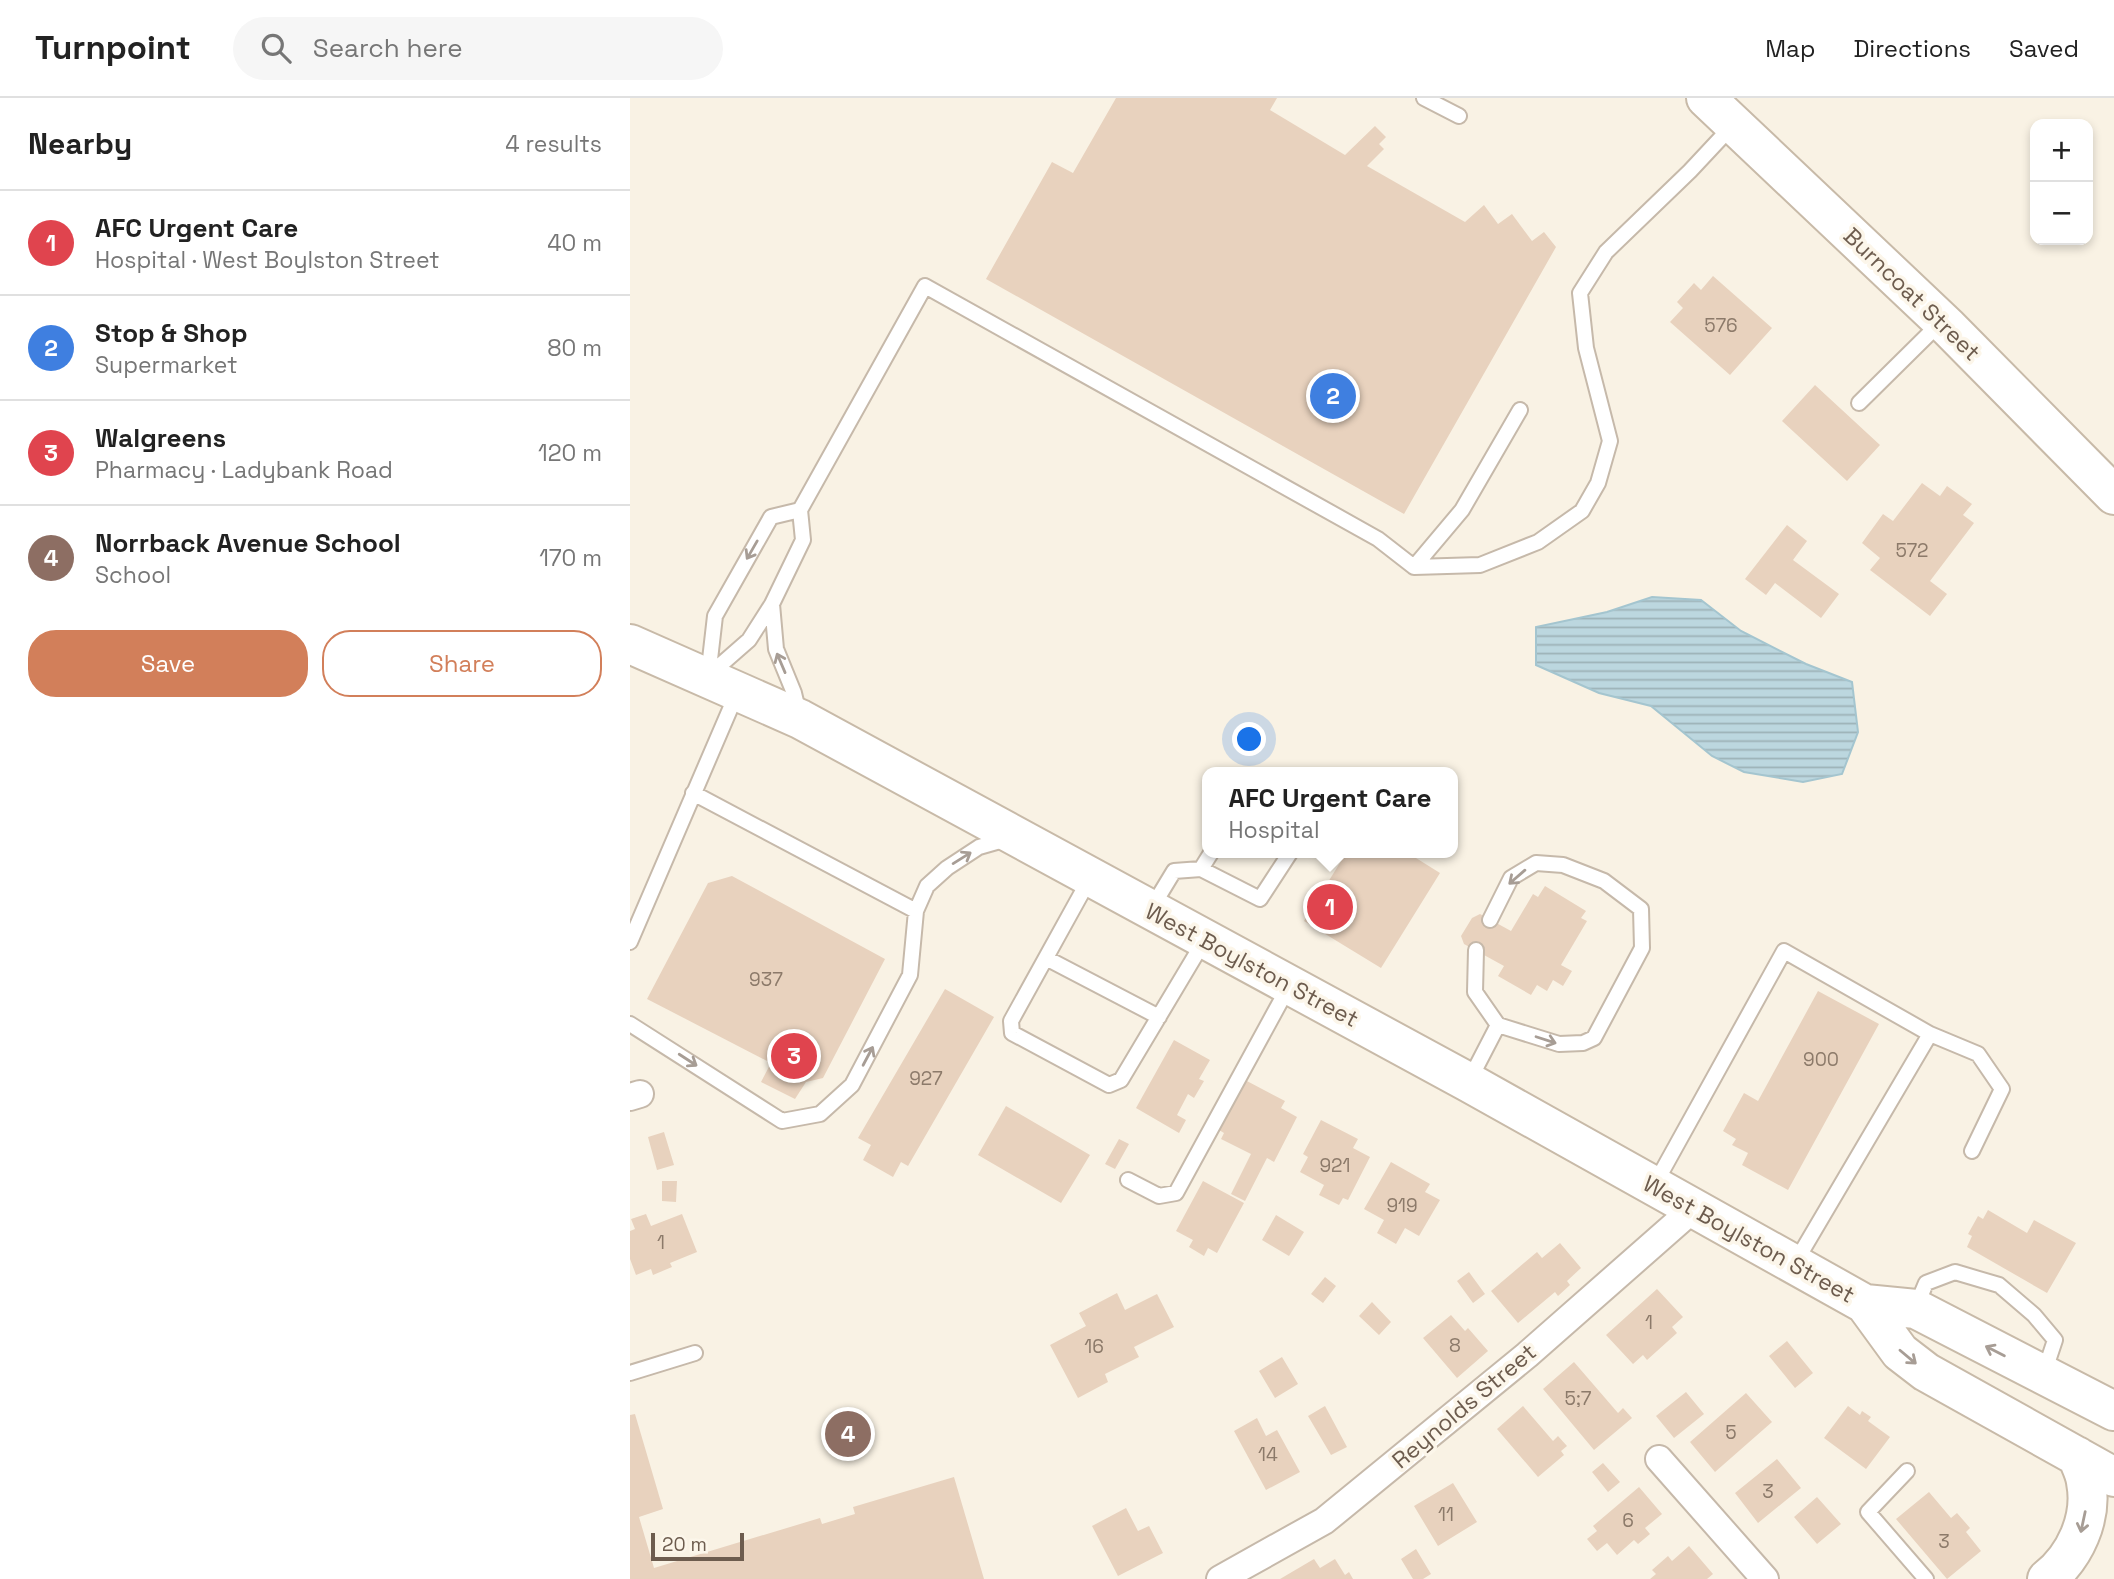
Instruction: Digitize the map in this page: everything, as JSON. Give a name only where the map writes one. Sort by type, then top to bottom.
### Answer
[{"type":"main road","name":"Burncoat Street","points":[[1706,98],[1942,321],[2114,495]]},
{"type":"main road","name":"West Boylston Street","points":[[630,644],[800,719],[1468,1082],[1866,1304],[1916,1309],[2114,1411]]},
{"type":"main road","name":"West Boylston Street","points":[[1866,1304],[1900,1352],[1926,1372],[2114,1477]]},
{"type":"main road","points":[[2047,1579],[2058,1570],[2079,1542],[2087,1504],[2086,1481],[2077,1456]]},
{"type":"street","name":"Reynolds Street","points":[[1220,1579],[1324,1521],[1527,1355],[1693,1209]]},
{"type":"street","points":[[1659,1459],[1765,1579]]},
{"type":"lane","points":[[1424,98],[1460,116]]},
{"type":"lane","points":[[630,942],[693,793],[723,684],[772,604],[803,540],[800,510],[925,286],[1378,539],[1414,567],[1480,565],[1538,542],[1582,511],[1598,483],[1610,441],[1586,348],[1580,293],[1606,252],[1690,171],[1734,124]]},
{"type":"lane","points":[[1859,403],[1942,321]]},
{"type":"lane","points":[[1414,567],[1462,510],[1520,410]]},
{"type":"lane","points":[[723,684],[715,616],[771,517],[800,510]]},
{"type":"lane","points":[[772,604],[776,649],[794,693],[800,719]]},
{"type":"lane","points":[[693,793],[916,911]]},
{"type":"lane","points":[[630,1024],[782,1121],[820,1114],[852,1085],[910,975],[916,911],[927,887],[947,868],[979,847],[1015,837]]},
{"type":"lane","points":[[1201,869],[1208,858]]},
{"type":"lane","points":[[1150,910],[1174,871],[1201,869],[1260,899],[1287,858]]},
{"type":"lane","points":[[1476,950],[1475,992],[1499,1025],[1559,1044],[1583,1043],[1594,1038],[1642,948],[1641,909],[1604,881],[1563,865],[1536,863],[1511,877],[1490,919]]},
{"type":"lane","points":[[1090,877],[1012,1021],[1013,1033],[1109,1085],[1121,1080],[1204,940]]},
{"type":"lane","points":[[1654,1185],[1784,951],[1930,1034],[1978,1054],[2003,1089],[1972,1151]]},
{"type":"lane","points":[[1046,958],[1159,1017]]},
{"type":"lane","points":[[1128,1181],[1159,1196],[1176,1193],[1290,985]]},
{"type":"lane","points":[[1468,1082],[1499,1025]]},
{"type":"lane","points":[[1794,1265],[1930,1034]]},
{"type":"lane","points":[[1916,1309],[1926,1283],[1955,1272],[1999,1285],[2034,1315],[2055,1340],[2043,1375]]},
{"type":"lane","points":[[630,1373],[695,1353]]},
{"type":"lane","points":[[1907,1471],[1868,1512],[1926,1579]]},
{"type":"water","points":[[1652,597],[1701,600],[1741,631],[1806,664],[1852,682],[1858,732],[1842,774],[1803,782],[1744,772],[1712,756],[1651,706],[1599,693],[1536,665],[1536,627],[1607,612]]},
{"type":"building","points":[[1116,98],[1277,98],[1270,110],[1345,155],[1375,126],[1386,137],[1379,144],[1384,149],[1367,166],[1465,222],[1484,205],[1498,224],[1512,214],[1532,241],[1544,232],[1556,247],[1404,514],[986,279],[1052,162],[1073,173]]},
{"type":"building","points":[[1713,276],[1772,328],[1730,375],[1670,322],[1683,308],[1677,302],[1694,283],[1701,290]]},
{"type":"building","points":[[1815,385],[1880,445],[1847,481],[1782,421]]},
{"type":"building","points":[[1922,483],[1940,496],[1947,486],[1972,504],[1963,515],[1974,523],[1930,581],[1947,594],[1930,616],[1870,570],[1880,558],[1862,543],[1883,514],[1893,521]]},
{"type":"building","points":[[1787,525],[1807,541],[1793,560],[1839,594],[1821,618],[1775,583],[1766,595],[1745,579]]},
{"type":"building","points":[[1343,858],[1416,858],[1440,873],[1381,968],[1304,921]]},
{"type":"building","points":[[732,876],[885,959],[823,1078],[806,1082],[795,1099],[761,1082],[771,1063],[647,999],[708,883]]},
{"type":"building","points":[[1545,886],[1586,911],[1581,918],[1587,921],[1561,965],[1572,971],[1563,986],[1553,980],[1547,991],[1537,985],[1531,995],[1498,976],[1504,966],[1464,944],[1461,936],[1472,918],[1480,914],[1511,931],[1533,894],[1538,897]]},
{"type":"building","points":[[945,989],[994,1017],[908,1166],[901,1162],[893,1177],[863,1160],[871,1145],[858,1138]]},
{"type":"building","points":[[1818,991],[1879,1024],[1788,1190],[1742,1165],[1748,1153],[1732,1145],[1736,1139],[1723,1131],[1744,1093],[1758,1101]]},
{"type":"building","points":[[1174,1040],[1210,1060],[1199,1079],[1204,1081],[1194,1098],[1188,1094],[1177,1115],[1186,1120],[1179,1133],[1136,1108]]},
{"type":"building","points":[[1245,1080],[1285,1101],[1281,1108],[1297,1117],[1274,1162],[1267,1158],[1245,1201],[1231,1194],[1251,1154],[1221,1139],[1224,1133],[1219,1130]]},
{"type":"building","points":[[1006,1106],[1090,1155],[1061,1203],[978,1155]]},
{"type":"building","points":[[1321,1120],[1358,1139],[1353,1148],[1370,1157],[1348,1200],[1343,1198],[1339,1205],[1319,1195],[1324,1185],[1300,1172],[1308,1157],[1303,1154]]},
{"type":"building","points":[[664,1132],[674,1165],[657,1170],[648,1137]]},
{"type":"building","points":[[1119,1139],[1129,1144],[1115,1169],[1105,1164]]},
{"type":"building","points":[[1391,1162],[1430,1184],[1425,1192],[1440,1200],[1419,1236],[1405,1228],[1396,1244],[1377,1233],[1384,1220],[1364,1209]]},
{"type":"building","points":[[662,1181],[677,1181],[676,1202],[662,1201]]},
{"type":"building","points":[[1203,1181],[1244,1203],[1217,1253],[1208,1248],[1204,1256],[1189,1247],[1193,1240],[1176,1231]]},
{"type":"building","points":[[1988,1210],[2027,1233],[2034,1220],[2076,1243],[2047,1293],[1967,1247],[1972,1236],[1968,1234],[1978,1216],[1983,1219]]},
{"type":"building","points":[[646,1214],[651,1226],[682,1214],[697,1252],[670,1263],[672,1267],[653,1275],[651,1269],[636,1275],[630,1259],[630,1231],[635,1229],[631,1219]]},
{"type":"building","points":[[1276,1215],[1304,1232],[1289,1256],[1262,1240]]},
{"type":"building","points":[[1560,1243],[1581,1268],[1567,1281],[1570,1285],[1558,1296],[1555,1292],[1518,1323],[1491,1291],[1537,1252],[1542,1258]]},
{"type":"building","points":[[1469,1272],[1485,1294],[1473,1303],[1457,1281]]},
{"type":"building","points":[[1325,1277],[1336,1286],[1323,1303],[1311,1294]]},
{"type":"building","points":[[1657,1289],[1683,1317],[1672,1327],[1677,1333],[1647,1360],[1643,1355],[1633,1364],[1606,1335]]},
{"type":"building","points":[[1117,1293],[1125,1310],[1157,1294],[1174,1327],[1134,1347],[1139,1357],[1105,1374],[1108,1382],[1078,1398],[1050,1345],[1086,1326],[1079,1313]]},
{"type":"building","points":[[1372,1302],[1391,1322],[1379,1335],[1359,1316]]},
{"type":"building","points":[[1451,1315],[1465,1331],[1468,1328],[1488,1351],[1457,1378],[1423,1338]]},
{"type":"building","points":[[1787,1341],[1813,1373],[1795,1388],[1769,1356]]},
{"type":"building","points":[[1282,1357],[1298,1384],[1275,1398],[1259,1371]]},
{"type":"building","points":[[1574,1362],[1618,1413],[1623,1408],[1632,1418],[1594,1450],[1543,1389]]},
{"type":"building","points":[[1686,1392],[1704,1414],[1674,1438],[1656,1416]]},
{"type":"building","points":[[1746,1393],[1772,1422],[1715,1472],[1690,1442]]},
{"type":"building","points":[[1325,1406],[1347,1447],[1331,1455],[1308,1416]]},
{"type":"building","points":[[1523,1406],[1553,1441],[1558,1436],[1567,1446],[1561,1451],[1564,1455],[1538,1477],[1497,1429]]},
{"type":"building","points":[[1848,1406],[1860,1415],[1862,1411],[1871,1417],[1868,1421],[1890,1437],[1866,1469],[1824,1438]]},
{"type":"building","points":[[635,1414],[663,1509],[639,1517],[654,1568],[820,1518],[822,1524],[855,1514],[853,1507],[954,1477],[984,1579],[630,1579],[630,1415]]},
{"type":"building","points":[[1257,1418],[1266,1436],[1277,1430],[1300,1472],[1266,1490],[1234,1431]]},
{"type":"building","points":[[1777,1459],[1801,1488],[1758,1523],[1735,1493]]},
{"type":"building","points":[[1603,1463],[1620,1482],[1608,1492],[1592,1472]]},
{"type":"building","points":[[1453,1483],[1477,1522],[1438,1546],[1414,1506]]},
{"type":"building","points":[[1639,1487],[1662,1514],[1645,1528],[1650,1534],[1638,1544],[1634,1540],[1617,1555],[1607,1543],[1597,1551],[1587,1539],[1597,1531],[1593,1526]]},
{"type":"building","points":[[1929,1492],[1951,1518],[1957,1513],[1970,1528],[1966,1532],[1981,1551],[1947,1579],[1896,1519]]},
{"type":"building","points":[[1817,1497],[1841,1524],[1817,1544],[1794,1517]]},
{"type":"building","points":[[1126,1508],[1138,1531],[1149,1526],[1163,1553],[1118,1576],[1092,1526]]},
{"type":"building","points":[[1689,1546],[1713,1574],[1707,1579],[1650,1579],[1656,1574],[1652,1570],[1668,1556],[1672,1561]]},
{"type":"building","points":[[1416,1549],[1431,1574],[1423,1579],[1413,1579],[1401,1559]]},
{"type":"building","points":[[1314,1559],[1320,1568],[1335,1559],[1345,1575],[1349,1572],[1353,1579],[1280,1579]]},
{"type":"place","name":"Stop & Shop","points":[[1333,396]]},
{"type":"place","name":"AFC Urgent Care","points":[[1330,907]]},
{"type":"place","name":"Walgreens","points":[[794,1056]]},
{"type":"place","name":"Norrback Avenue School","points":[[848,1434]]}]
